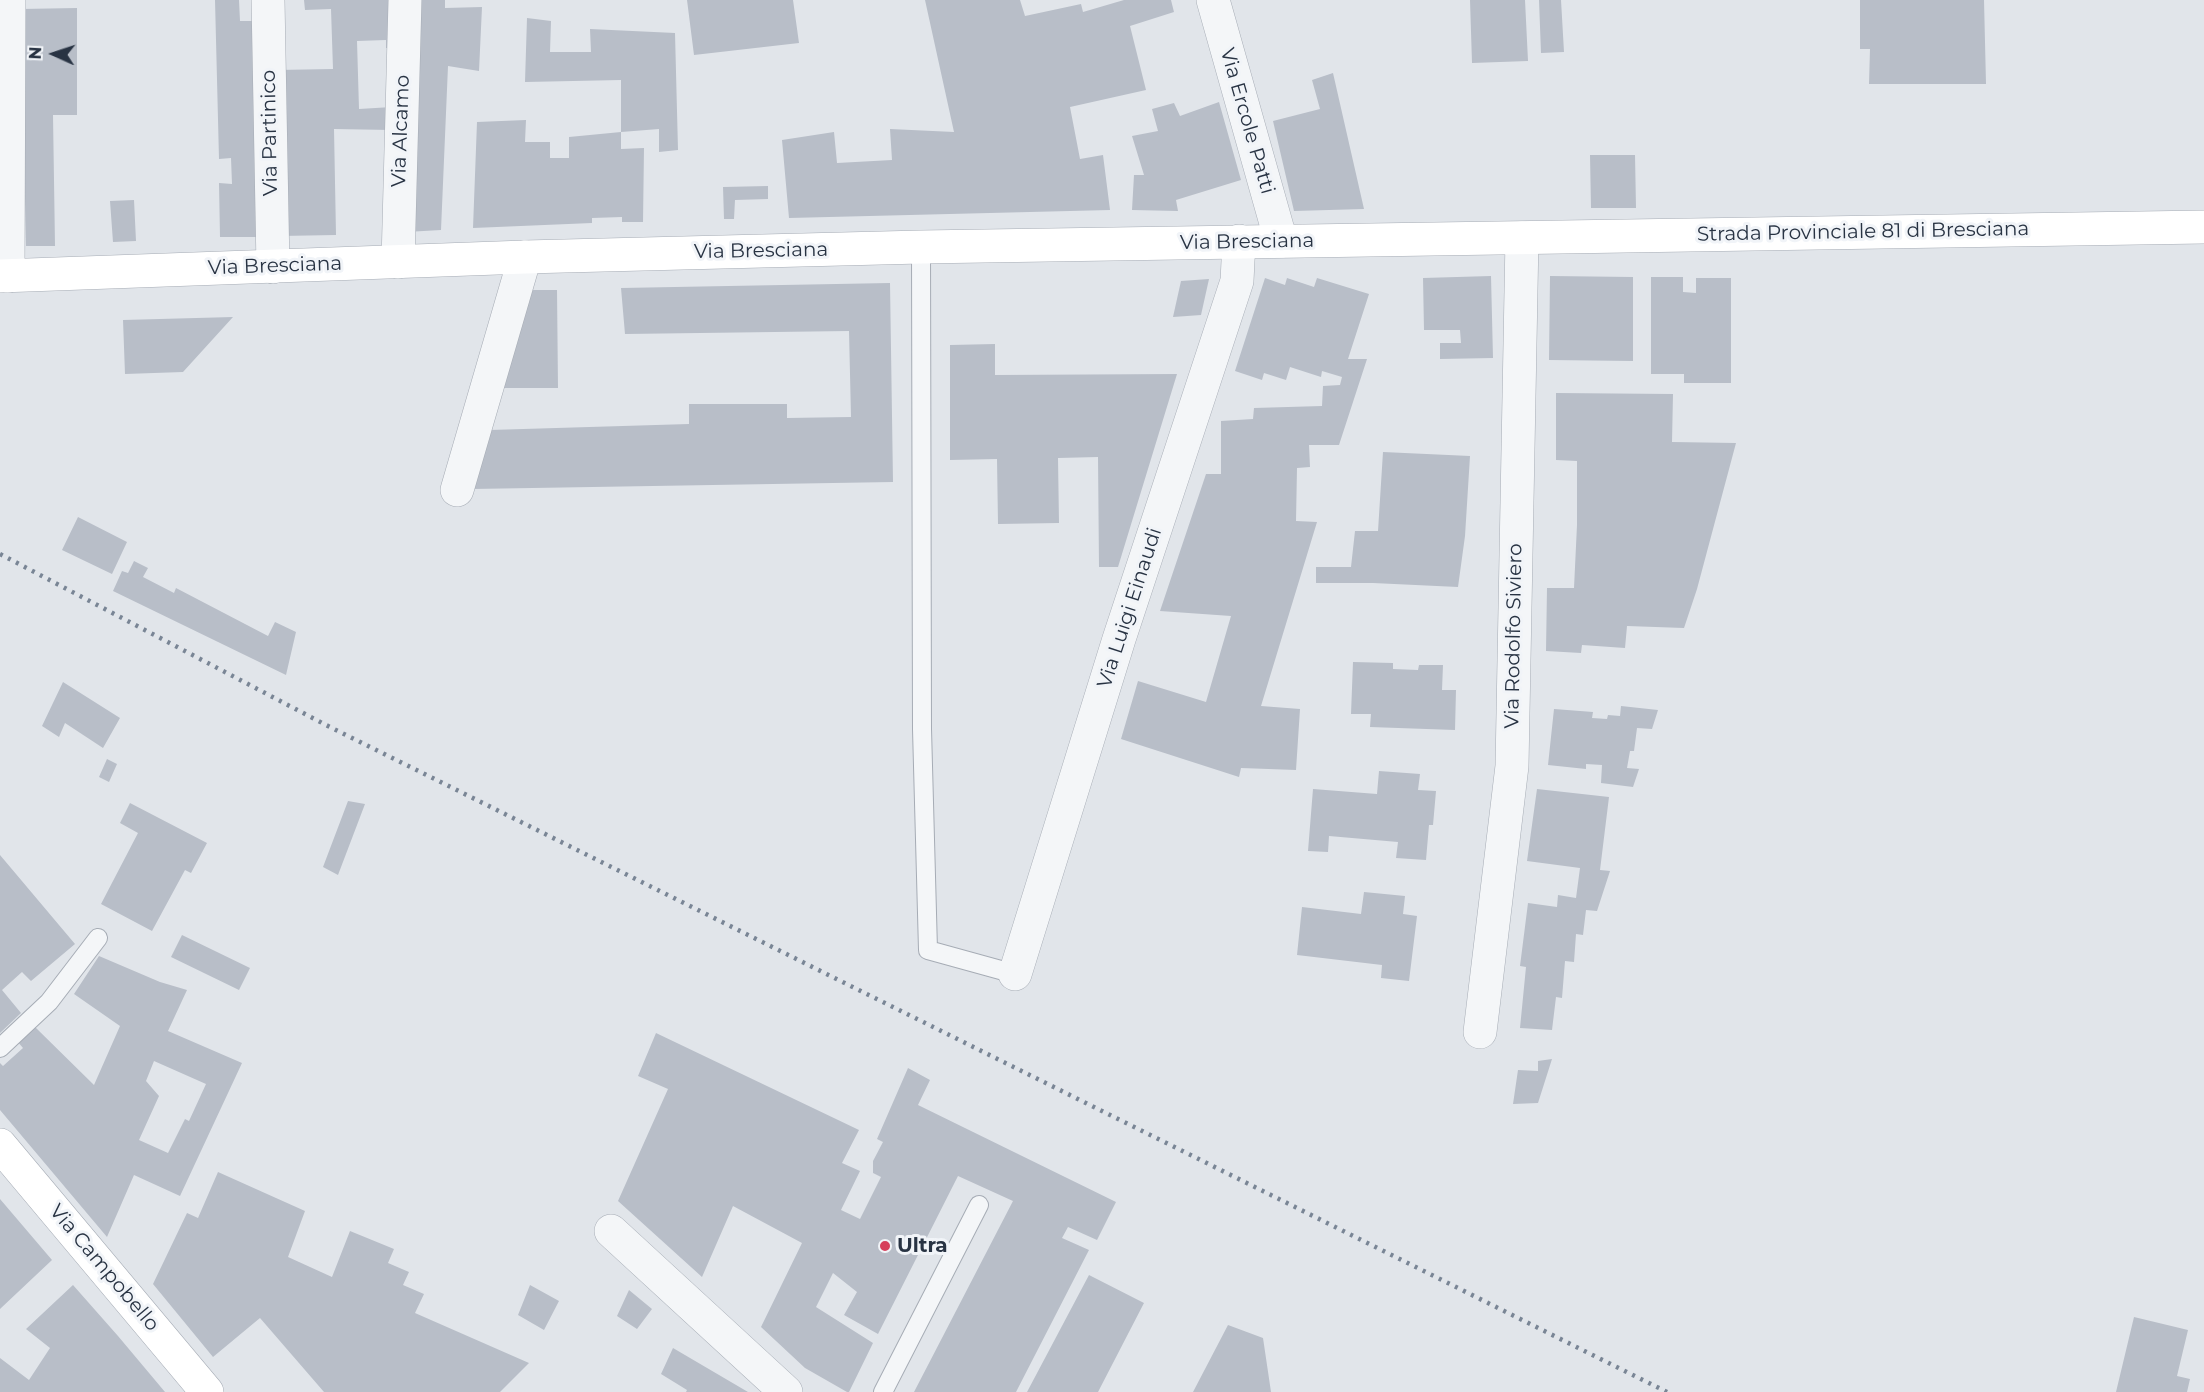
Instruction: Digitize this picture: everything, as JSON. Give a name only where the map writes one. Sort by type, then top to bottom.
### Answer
[{"type":"main road","name":"Strada Provinciale 81 di Bresciana","points":[[1522,238],[2204,227]]},
{"type":"main road","name":"Via Bresciana","points":[[4,276],[525,257],[921,247],[1522,238]]},
{"type":"main road","name":"Via Campobello","points":[[0,1145],[207,1392]]},
{"type":"street","points":[[4,276],[9,0]]},
{"type":"street","name":"Via Partinico","points":[[268,0],[273,267]]},
{"type":"street","name":"Via Alcamo","points":[[398,262],[405,0]]},
{"type":"street","name":"Via Ercole Patti","points":[[1213,0],[1281,241]]},
{"type":"street","name":"Via Rodolfo Siviero","points":[[1479,1032],[1512,766],[1522,238]]},
{"type":"street","name":"Via Luigi Einaudi","points":[[1015,974],[1123,628],[1237,281],[1239,241]]},
{"type":"street","points":[[457,490],[525,257]]},
{"type":"street","points":[[610,1231],[786,1392]]},
{"type":"lane","points":[[921,247],[922,718],[928,950],[1015,974]]},
{"type":"lane","points":[[0,1048],[49,1002],[98,938]]},
{"type":"lane","points":[[883,1392],[979,1205]]},
{"type":"building","points":[[215,0],[239,0],[240,21],[255,21],[260,237],[220,237],[219,183],[232,184],[231,158],[219,159]]},
{"type":"building","points":[[304,0],[396,0],[394,49],[386,48],[386,40],[357,41],[359,109],[392,107],[391,130],[334,129],[336,235],[280,236],[277,70],[333,69],[331,9],[305,10]]},
{"type":"building","points":[[414,0],[445,0],[445,8],[482,7],[479,71],[448,66],[441,230],[406,232]]},
{"type":"building","points":[[687,0],[793,0],[799,43],[694,55]]},
{"type":"building","points":[[925,0],[1020,0],[1025,16],[1081,4],[1083,12],[1124,0],[1171,0],[1174,12],[1130,26],[1146,90],[1070,107],[1080,159],[1103,155],[1110,210],[789,218],[782,140],[834,132],[837,163],[892,160],[890,129],[954,132]]},
{"type":"building","points":[[1470,0],[1525,0],[1528,61],[1472,63]]},
{"type":"building","points":[[1539,0],[1561,0],[1564,52],[1541,53]]},
{"type":"building","points":[[1860,0],[1984,0],[1986,84],[1869,84],[1870,49],[1860,49]]},
{"type":"building","points":[[77,8],[77,115],[53,115],[55,246],[26,246],[21,9]]},
{"type":"building","points":[[527,18],[551,21],[550,52],[591,52],[590,29],[675,33],[678,150],[659,152],[659,129],[621,132],[621,80],[525,82]]},
{"type":"building","points":[[1333,73],[1364,209],[1294,211],[1273,121],[1320,109],[1312,80]]},
{"type":"building","points":[[1219,102],[1241,180],[1176,200],[1178,211],[1132,210],[1134,175],[1144,175],[1132,136],[1158,131],[1152,109],[1174,103],[1180,116]]},
{"type":"building","points":[[526,120],[525,142],[550,142],[550,158],[569,158],[569,137],[621,132],[621,149],[644,148],[643,222],[622,222],[622,217],[592,218],[592,223],[473,228],[477,122]]},
{"type":"building","points":[[1590,155],[1635,155],[1636,208],[1591,208]]},
{"type":"building","points":[[768,186],[768,199],[735,200],[734,219],[724,219],[723,187]]},
{"type":"building","points":[[134,200],[136,241],[113,242],[110,201]]},
{"type":"building","points":[[1491,276],[1493,358],[1440,359],[1440,343],[1461,343],[1460,330],[1424,330],[1423,278]]},
{"type":"building","points":[[1550,276],[1633,277],[1633,361],[1549,360]]},
{"type":"building","points":[[1651,277],[1683,277],[1683,292],[1696,293],[1696,278],[1731,278],[1731,383],[1684,383],[1684,374],[1651,374]]},
{"type":"building","points":[[1265,278],[1285,285],[1287,278],[1314,287],[1317,278],[1369,294],[1348,359],[1367,359],[1339,445],[1309,445],[1310,467],[1297,468],[1296,521],[1317,522],[1261,706],[1300,709],[1296,770],[1241,768],[1239,777],[1121,739],[1138,681],[1206,702],[1231,616],[1160,611],[1206,474],[1221,474],[1221,421],[1253,419],[1254,408],[1322,406],[1323,386],[1340,385],[1342,377],[1322,371],[1321,377],[1290,367],[1286,380],[1264,373],[1262,380],[1235,371]]},
{"type":"building","points":[[1209,279],[1201,315],[1173,317],[1181,281]]},
{"type":"building","points":[[890,283],[893,482],[472,489],[490,430],[689,424],[689,404],[787,404],[787,418],[851,417],[849,331],[625,334],[621,288]]},
{"type":"building","points":[[531,290],[557,290],[558,388],[502,388]]},
{"type":"building","points":[[233,317],[183,372],[125,374],[123,320]]},
{"type":"building","points":[[995,344],[995,375],[1177,374],[1118,567],[1099,567],[1098,457],[1058,458],[1059,523],[998,524],[997,459],[950,460],[950,345]]},
{"type":"building","points":[[1556,393],[1673,394],[1672,442],[1736,443],[1697,589],[1684,628],[1627,626],[1625,648],[1582,645],[1581,653],[1546,651],[1547,588],[1574,588],[1577,525],[1577,461],[1556,460]]},
{"type":"building","points":[[1383,452],[1470,456],[1465,536],[1458,587],[1316,583],[1316,567],[1351,567],[1355,531],[1378,531]]},
{"type":"building","points":[[78,517],[127,542],[112,574],[62,550]]},
{"type":"building","points":[[134,561],[148,568],[143,577],[174,593],[176,588],[268,636],[275,622],[296,632],[286,675],[113,591],[122,571],[128,573]]},
{"type":"building","points":[[1353,662],[1393,663],[1393,669],[1418,670],[1419,665],[1443,665],[1442,690],[1456,690],[1455,730],[1370,727],[1371,714],[1351,714]]},
{"type":"building","points":[[63,682],[120,718],[103,748],[65,723],[59,737],[42,726]]},
{"type":"building","points":[[1621,706],[1658,710],[1652,729],[1637,728],[1634,751],[1630,751],[1627,768],[1639,769],[1633,787],[1601,783],[1602,765],[1586,764],[1586,769],[1548,765],[1554,709],[1593,712],[1592,718],[1607,719],[1608,715],[1620,716]]},
{"type":"building","points":[[107,759],[117,764],[109,782],[99,777]]},
{"type":"building","points":[[1379,771],[1420,774],[1418,790],[1436,791],[1433,825],[1429,825],[1426,860],[1396,858],[1398,842],[1329,836],[1328,852],[1308,851],[1313,789],[1377,794]]},
{"type":"building","points":[[1537,789],[1609,797],[1600,870],[1610,871],[1597,911],[1586,910],[1583,935],[1576,934],[1574,962],[1565,961],[1562,998],[1556,997],[1552,1030],[1520,1028],[1526,967],[1520,966],[1528,903],[1557,907],[1558,895],[1576,898],[1580,868],[1527,861]]},
{"type":"building","points":[[348,801],[365,804],[338,875],[323,867]]},
{"type":"building","points":[[130,803],[207,843],[191,873],[185,870],[152,931],[101,904],[138,833],[120,823]]},
{"type":"building","points":[[0,855],[75,944],[31,981],[22,972],[2,990],[21,1013],[0,1033]]},
{"type":"building","points":[[1364,892],[1405,896],[1403,914],[1417,916],[1409,981],[1381,978],[1382,965],[1297,955],[1302,907],[1361,914]]},
{"type":"building","points":[[182,935],[250,968],[239,990],[171,957]]},
{"type":"building","points":[[99,956],[160,982],[187,990],[168,1031],[242,1063],[180,1196],[134,1175],[107,1237],[0,1110],[0,1063],[3,1066],[23,1048],[17,1041],[35,1027],[94,1085],[120,1026],[74,994]],"holes":[[[154,1061],[206,1084],[189,1121],[185,1119],[168,1153],[139,1140],[159,1096],[146,1081]]]},
{"type":"building","points":[[656,1033],[859,1130],[842,1163],[860,1171],[841,1210],[860,1219],[881,1177],[873,1173],[873,1161],[883,1142],[877,1139],[908,1068],[930,1080],[918,1105],[1116,1202],[1097,1240],[1068,1227],[1062,1238],[1089,1250],[1016,1392],[914,1392],[1013,1201],[958,1176],[878,1334],[844,1315],[857,1292],[833,1273],[816,1307],[873,1343],[847,1392],[805,1368],[761,1327],[802,1243],[733,1206],[702,1277],[618,1201],[668,1089],[638,1076]]},
{"type":"building","points":[[1552,1059],[1538,1103],[1513,1104],[1518,1070],[1538,1071],[1538,1061]]},
{"type":"building","points":[[218,1172],[305,1211],[288,1257],[332,1277],[350,1231],[394,1249],[388,1263],[409,1272],[403,1285],[424,1294],[415,1313],[529,1363],[500,1392],[324,1392],[260,1318],[213,1357],[153,1284],[187,1213],[198,1218]]},
{"type":"building","points":[[0,1199],[52,1260],[0,1309]]},
{"type":"building","points":[[1089,1275],[1144,1303],[1098,1392],[1027,1392]]},
{"type":"building","points":[[73,1285],[165,1392],[0,1392],[0,1358],[29,1380],[50,1348],[26,1329]]},
{"type":"building","points":[[530,1285],[559,1301],[544,1330],[518,1315]]},
{"type":"building","points":[[629,1290],[652,1309],[637,1329],[617,1316]]},
{"type":"building","points":[[2134,1317],[2188,1330],[2177,1376],[2190,1379],[2187,1392],[2116,1392]]},
{"type":"building","points":[[1228,1325],[1263,1338],[1271,1392],[1193,1392]]},
{"type":"building","points":[[673,1348],[748,1392],[686,1392],[687,1390],[661,1374]]},
{"type":"railway","points":[[0,554],[326,725],[1667,1392]]},
{"type":"place","name":"Ultra","points":[[885,1246]]}]
